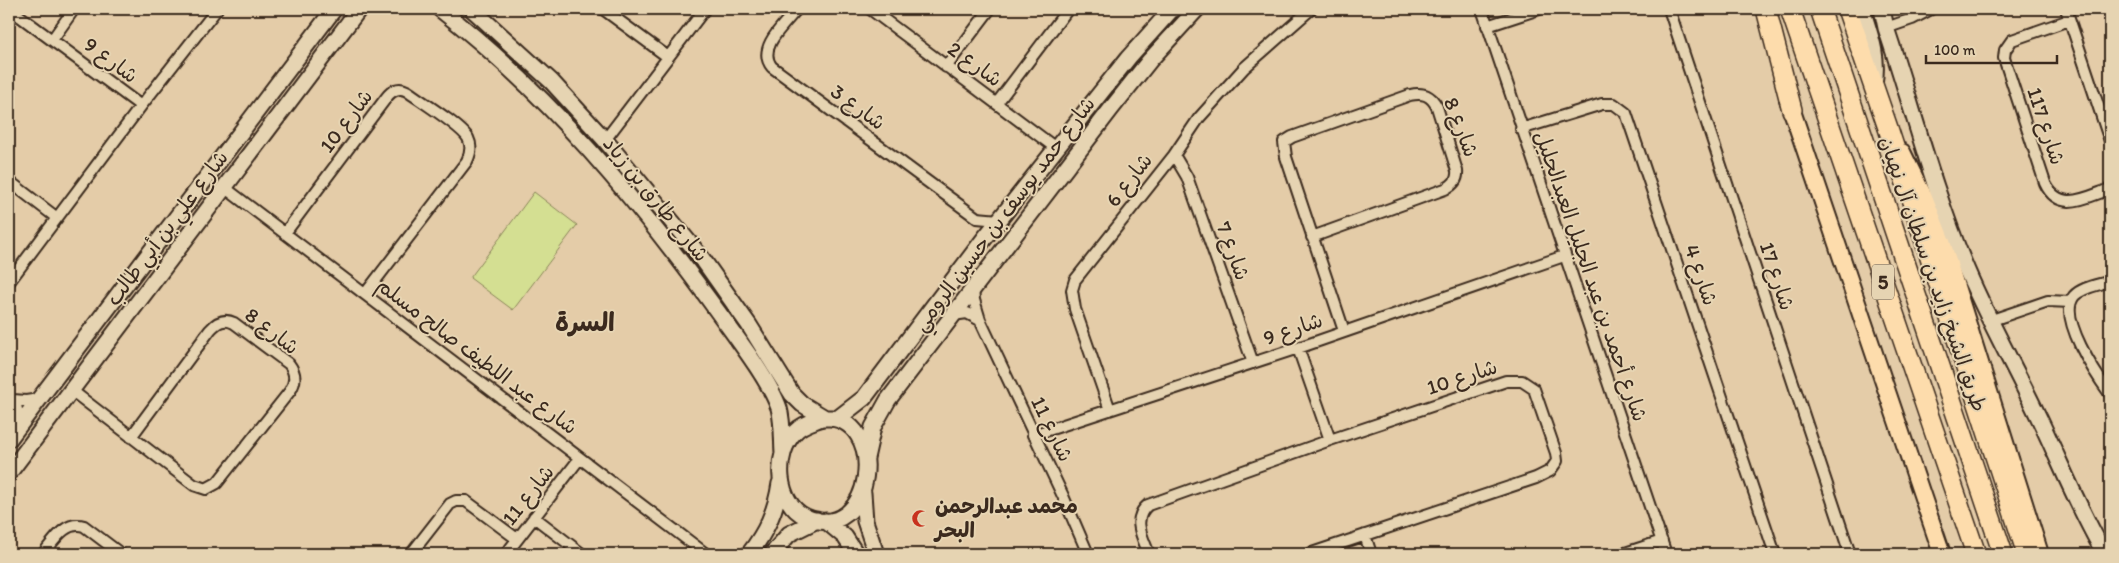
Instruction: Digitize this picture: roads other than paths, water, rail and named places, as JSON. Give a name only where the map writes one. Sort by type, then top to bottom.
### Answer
[{"type":"highway","points":[[1766,9],[1792,110]]},
{"type":"highway","name":"5","points":[[1790,9],[1976,554]]},
{"type":"highway","name":"طريق الشيخ زايد بن سلطان آل نهيان","points":[[1820,9],[2003,554]]},
{"type":"highway","points":[[1847,9],[1888,128],[2027,554]]},
{"type":"main road","points":[[1758,9],[1942,554]]},
{"type":"main road","points":[[1888,128],[1924,196],[1942,242],[2040,554]]},
{"type":"main road","points":[[1871,342],[1887,417],[1930,554]]},
{"type":"street","name":"شارع 9","points":[[10,9],[141,106]]},
{"type":"street","points":[[52,40],[74,9]]},
{"type":"street","points":[[9,282],[141,106],[217,9]]},
{"type":"street","name":"شارع علي بن أبي طالب","points":[[9,439],[334,9]]},
{"type":"street","name":"شارع علي بن أبي طالب","points":[[9,473],[359,9]]},
{"type":"street","name":"شارع طارق بن زياد","points":[[440,9],[537,95],[616,180],[676,255],[733,333],[776,402],[780,415],[783,453]]},
{"type":"street","name":"شارع طارق بن زياد","points":[[472,9],[551,81],[605,140],[701,256],[749,324],[792,394],[802,404],[831,419]]},
{"type":"street","points":[[603,9],[668,57]]},
{"type":"street","points":[[605,140],[705,9]]},
{"type":"street","name":"شارع 3","points":[[797,9],[769,45],[766,56],[770,65],[977,218]]},
{"type":"street","name":"شارع 2","points":[[870,9],[1057,149]]},
{"type":"street","points":[[946,67],[990,9]]},
{"type":"street","points":[[998,103],[1068,9]]},
{"type":"street","name":"شارع حمد يوسف بن حسين الرومي","points":[[831,419],[864,398],[999,220],[1130,57],[1172,9]]},
{"type":"street","name":"شارع حمد يوسف بن حسين الرومي","points":[[866,458],[870,435],[888,400],[1144,67],[1197,9]]},
{"type":"street","name":"شارع 6","points":[[1110,410],[1075,309],[1072,294],[1073,285],[1079,274],[1174,155],[1199,118],[1244,68],[1311,9]]},
{"type":"street","name":"شارع أحمد بن عبد الجليل العبدالجليل","points":[[1482,9],[1521,130],[1666,554]]},
{"type":"street","points":[[1487,26],[1538,9]]},
{"type":"street","name":"شارع 17","points":[[1669,9],[1850,554]]},
{"type":"street","points":[[1862,9],[1874,48],[1876,71],[1874,86]]},
{"type":"street","points":[[1931,9],[1912,19],[1883,15],[1951,231],[1990,321],[2037,414],[2071,493],[2105,554]]},
{"type":"street","points":[[2066,9],[2110,141]]},
{"type":"street","name":"شارع 117","points":[[2069,20],[2012,40],[2006,46],[2004,58],[2045,183],[2051,193],[2060,199],[2074,201],[2110,189]]},
{"type":"street","points":[[322,24],[334,25],[338,31],[337,37]]},
{"type":"street","points":[[515,74],[522,76],[529,73],[531,66],[529,60]]},
{"type":"street","points":[[537,95],[535,89],[537,82],[542,79],[551,81]]},
{"type":"street","name":"شارع 10","points":[[284,233],[393,91],[400,89],[407,91],[462,132],[468,138],[471,148],[467,161],[365,294]]},
{"type":"street","name":"شارع 8","points":[[1312,237],[1445,189],[1454,183],[1457,178],[1457,171],[1437,106],[1432,98],[1421,94],[1410,95],[1285,141],[1284,152],[1312,237],[1344,331]]},
{"type":"street","name":"شارع 4","points":[[1521,130],[1602,104],[1614,104],[1626,113],[1775,554]]},
{"type":"street","name":"شارع 7","points":[[1174,155],[1187,177],[1253,363]]},
{"type":"street","points":[[9,181],[57,218]]},
{"type":"street","name":"شارع عبد اللطيف صالح مسلم","points":[[224,187],[706,554]]},
{"type":"street","points":[[984,239],[977,218],[999,220]]},
{"type":"street","name":"شارع 9","points":[[1033,435],[1298,348],[1564,256]]},
{"type":"street","points":[[2110,281],[2078,292],[2070,302],[2070,315],[2080,343],[2093,369],[2110,394]]},
{"type":"street","points":[[126,284],[126,290],[130,295],[141,297]]},
{"type":"street","name":"شارع 11","points":[[973,289],[980,320],[1063,496],[1088,554]]},
{"type":"street","points":[[1990,321],[2048,301],[2070,302]]},
{"type":"street","points":[[106,309],[111,305],[120,306],[125,314],[124,320]]},
{"type":"street","points":[[954,315],[968,313],[980,320]]},
{"type":"street","name":"شارع 8","points":[[71,390],[194,486],[204,489],[211,488],[217,484],[290,391],[294,382],[293,371],[289,364],[234,323],[226,320],[219,322],[210,330],[131,436]]},
{"type":"street","points":[[1298,348],[1330,440]]},
{"type":"street","points":[[902,349],[903,356],[907,360],[918,362]]},
{"type":"street","name":"شارع 10","points":[[1149,554],[1139,522],[1140,515],[1148,506],[1330,440],[1506,382],[1526,382],[1536,392],[1557,457],[1555,465],[1550,471],[1536,478],[1309,554]]},
{"type":"street","points":[[11,398],[26,401],[39,399]]},
{"type":"street","points":[[11,398],[18,411],[20,424]]},
{"type":"street","points":[[749,554],[764,533],[772,517],[780,482],[783,453],[794,432],[805,424],[831,419],[849,426],[859,436],[866,458],[863,490],[865,521],[876,554]]},
{"type":"street","name":"شارع 11","points":[[506,554],[580,458]]},
{"type":"street","points":[[780,482],[792,507],[804,515],[822,520],[834,520],[849,513],[855,508],[863,490]]},
{"type":"street","points":[[411,554],[448,506],[460,500],[466,501],[517,539]]},
{"type":"street","points":[[534,517],[582,554]]},
{"type":"street","points":[[772,554],[789,534],[822,520]]},
{"type":"street","points":[[822,520],[846,537],[856,554]]},
{"type":"street","points":[[43,554],[64,530],[78,524],[84,526],[121,554]]},
{"type":"street","points":[[1365,535],[1371,554]]},
{"type":"street","points":[[1622,554],[1662,541]]},
{"type":"place","name":"محمد عبدالرحمن البحر","points":[[921,518]]},
{"type":"district","name":"السرة","points":[[585,322]]}]
